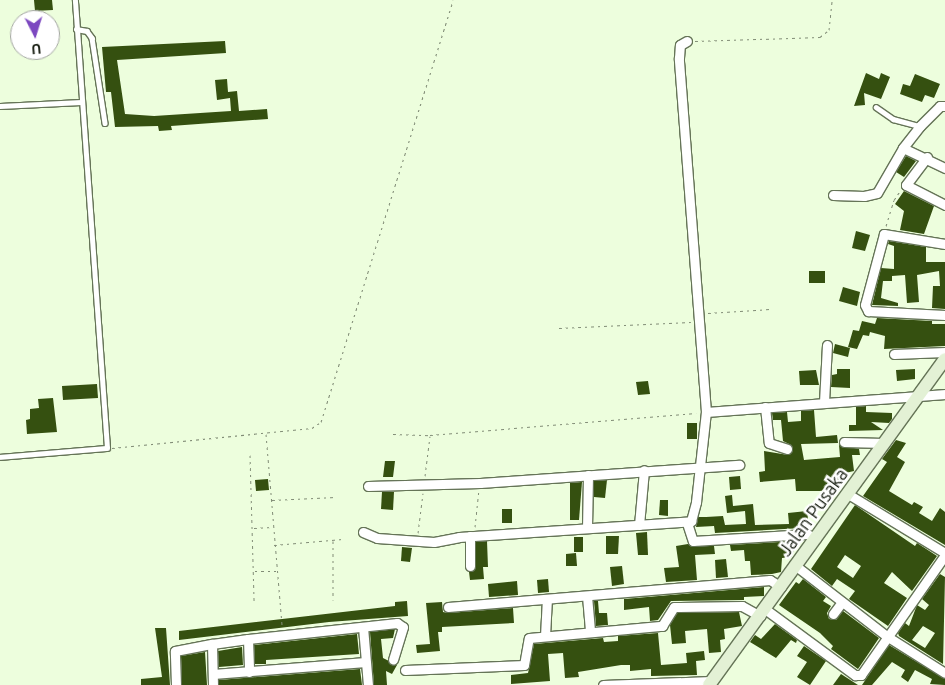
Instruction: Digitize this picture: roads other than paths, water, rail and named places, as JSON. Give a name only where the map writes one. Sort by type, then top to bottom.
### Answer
[{"type":"street","points":[[363,532],[376,538],[425,542],[472,536],[639,524],[687,523],[692,518],[701,466],[706,412],[679,58],[680,46],[687,41]]},
{"type":"street","points":[[833,195],[864,196],[877,193],[903,148],[920,126],[943,106]]},
{"type":"street","points":[[903,148],[945,168]]},
{"type":"street","points":[[926,158],[906,185],[945,205]]},
{"type":"street","points":[[945,244],[884,234],[865,299],[868,311],[945,315]]},
{"type":"street","points":[[824,402],[828,345]]},
{"type":"street","points":[[894,354],[945,352]]},
{"type":"street","name":"Jalan Pusaka","points":[[710,683],[945,359]]},
{"type":"street","points":[[706,412],[945,394]]},
{"type":"street","points":[[764,407],[769,443],[787,449]]},
{"type":"street","points":[[844,442],[884,444]]},
{"type":"street","points":[[368,486],[480,483],[701,466],[739,465]]},
{"type":"street","points":[[639,524],[644,470]]},
{"type":"street","points":[[587,528],[588,475]]},
{"type":"street","points":[[405,670],[524,665],[528,639],[590,630],[662,626],[674,607],[742,606],[763,612],[855,676],[863,674],[945,554],[848,494]]},
{"type":"street","points":[[687,523],[692,541],[807,534],[816,538]]},
{"type":"street","points":[[470,566],[472,536]]},
{"type":"street","points":[[796,566],[888,638],[945,673]]},
{"type":"street","points":[[448,607],[770,580],[781,587]]},
{"type":"street","points":[[587,596],[590,630]]},
{"type":"street","points":[[545,636],[547,599]]},
{"type":"street","points":[[833,614],[842,602]]},
{"type":"street","points":[[176,685],[174,654],[179,648],[248,639],[401,624],[402,630],[393,660]]},
{"type":"street","points":[[363,627],[368,685]]},
{"type":"street","points":[[248,639],[249,672]]},
{"type":"street","points":[[212,644],[213,685]]},
{"type":"street","points":[[213,674],[366,662]]},
{"type":"street","points":[[603,685],[710,683]]},
{"type":"lane","points":[[0,457],[107,448],[75,0]]},
{"type":"lane","points":[[76,29],[87,31],[92,38],[105,123]]},
{"type":"lane","points":[[0,106],[81,102]]},
{"type":"lane","points":[[876,107],[894,119],[920,126]]}]
